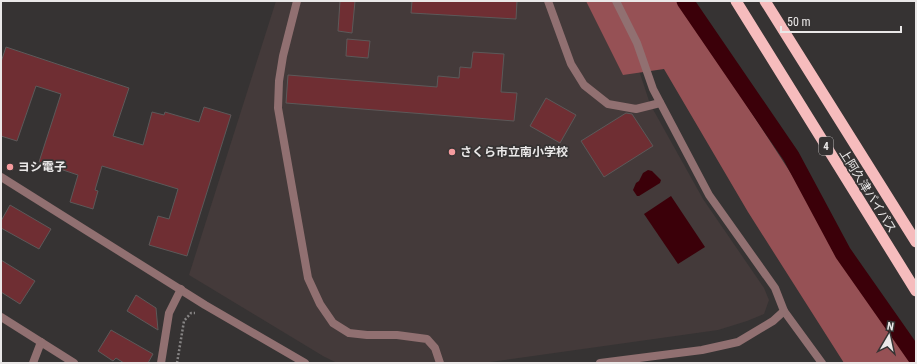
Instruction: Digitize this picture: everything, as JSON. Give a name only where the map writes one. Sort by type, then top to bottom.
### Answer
[{"type":"highway","name":"上阿久津バイパス","points":[[736,1],[916,291]]},
{"type":"highway","name":"上阿久津バイパス","points":[[765,1],[916,242]]},
{"type":"street","points":[[297,1],[283,56],[279,81],[278,108],[308,278],[320,304],[333,323],[349,332],[367,335],[397,335],[427,339],[435,348],[440,363]]},
{"type":"street","points":[[548,1],[571,64],[584,85],[608,104],[636,109],[660,102]]},
{"type":"street","points":[[616,1],[637,43],[660,102],[709,195],[774,288],[784,311],[822,363]]},
{"type":"street","points":[[1,176],[205,305],[305,363]]},
{"type":"street","points":[[161,363],[169,313],[181,289]]},
{"type":"street","points":[[600,363],[702,350],[738,342],[773,321],[784,311]]},
{"type":"street","points":[[1,318],[74,363]]},
{"type":"street","points":[[33,363],[41,342]]},
{"type":"path","points":[[177,363],[184,321],[191,313],[199,314]]},
{"type":"shaded area","name":"さくら市立南小学校","points":[[276,1],[608,1],[629,40],[650,104],[703,199],[764,288],[769,300],[764,314],[718,330],[483,363],[337,363],[189,275]]},
{"type":"shaded area","points":[[586,1],[679,1],[914,363],[844,363],[748,212],[664,69],[623,75]]},
{"type":"shaded area","points":[[648,170],[652,171],[661,180],[660,183],[637,196],[633,190],[643,173]]},
{"type":"shaded area","points":[[671,196],[705,247],[678,264],[644,214]]},
{"type":"building","points":[[340,1],[355,1],[352,33],[338,31]]},
{"type":"building","points":[[412,1],[517,1],[516,19],[411,13]]},
{"type":"building","points":[[347,39],[370,41],[368,58],[346,56]]},
{"type":"building","points":[[6,47],[129,88],[113,136],[143,145],[152,112],[164,115],[165,112],[199,122],[204,107],[231,115],[187,256],[149,245],[158,216],[169,219],[178,189],[102,166],[95,190],[98,191],[93,209],[70,202],[78,175],[39,162],[61,94],[36,86],[17,141],[1,136],[1,62]]},
{"type":"building","points":[[473,52],[504,54],[501,92],[517,93],[514,121],[286,103],[288,75],[437,87],[438,76],[459,78],[460,67],[471,68]]},
{"type":"building","points":[[546,98],[576,115],[560,143],[530,126]]},
{"type":"building","points":[[626,113],[632,114],[653,146],[604,177],[581,141]]},
{"type":"building","points":[[10,205],[51,229],[39,249],[1,228],[1,221]]},
{"type":"building","points":[[1,260],[35,281],[20,304],[1,292]]},
{"type":"building","points":[[136,295],[156,308],[158,330],[127,311]]},
{"type":"building","points":[[111,330],[153,354],[148,363],[124,363],[116,358],[113,361],[98,351]]},
{"type":"waterway","points":[[685,1],[791,156],[843,253],[916,357]]},
{"type":"place","name":"さくら市立南小学校","points":[[452,152]]},
{"type":"place","name":"ヨシ電子","points":[[10,167]]}]
